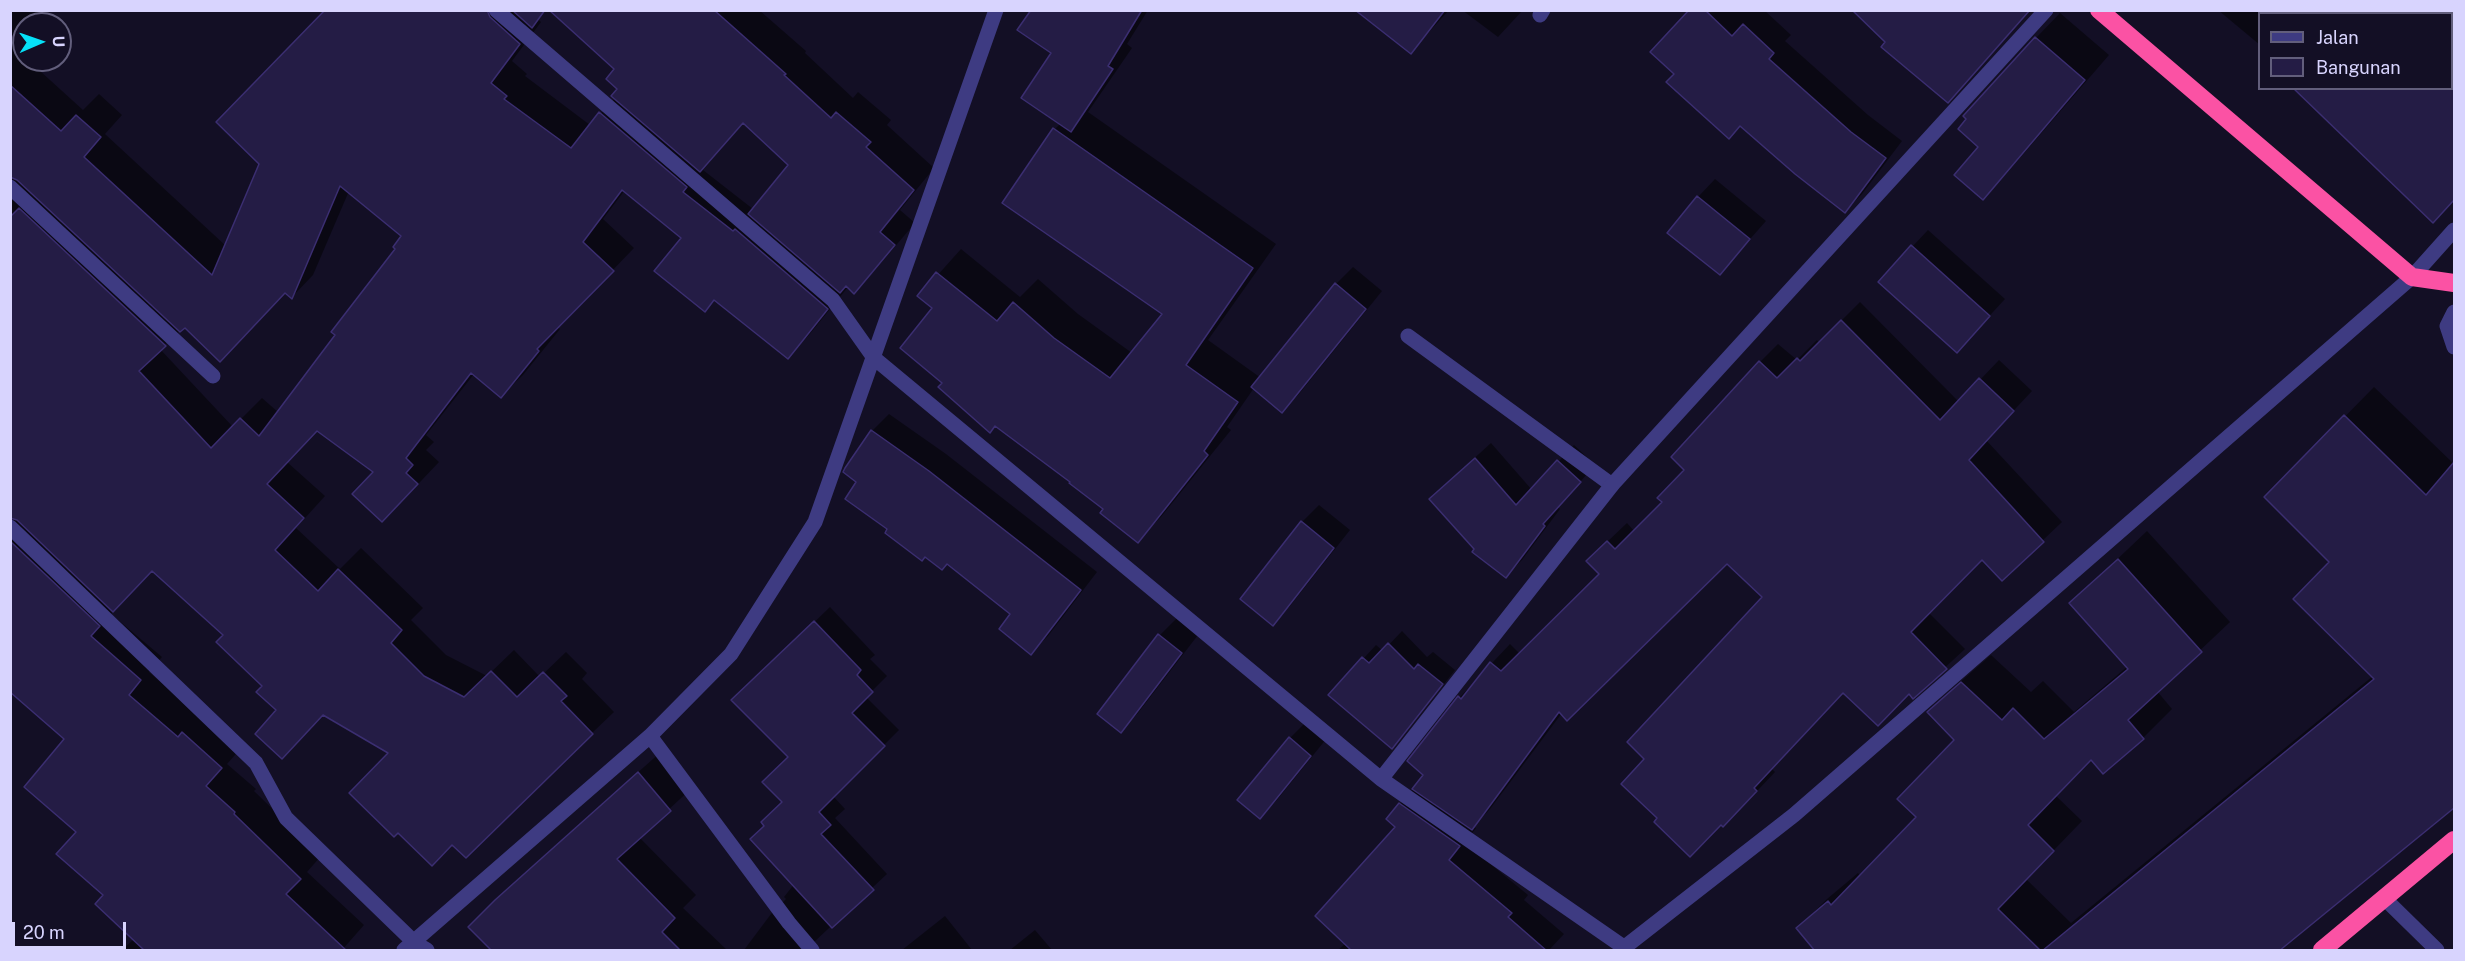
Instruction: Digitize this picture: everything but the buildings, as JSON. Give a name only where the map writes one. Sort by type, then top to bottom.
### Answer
[{"type":"highway","points":[[2099,10],[2412,277],[2454,283]]},
{"type":"highway","points":[[2322,951],[2454,840]]},
{"type":"street","points":[[496,10],[833,300],[874,358],[1381,779],[1623,949],[1794,815],[2412,277],[2454,230]]},
{"type":"street","points":[[10,527],[256,763],[286,818],[416,948],[650,736],[731,654],[814,522],[996,10]]},
{"type":"street","points":[[1381,779],[1612,485],[2046,10]]},
{"type":"street","points":[[10,187],[213,376]]},
{"type":"street","points":[[2454,312],[2447,326],[2454,347]]},
{"type":"street","points":[[1408,336],[1612,485]]},
{"type":"street","points":[[650,736],[812,951]]},
{"type":"street","points":[[2385,899],[2437,951]]}]
